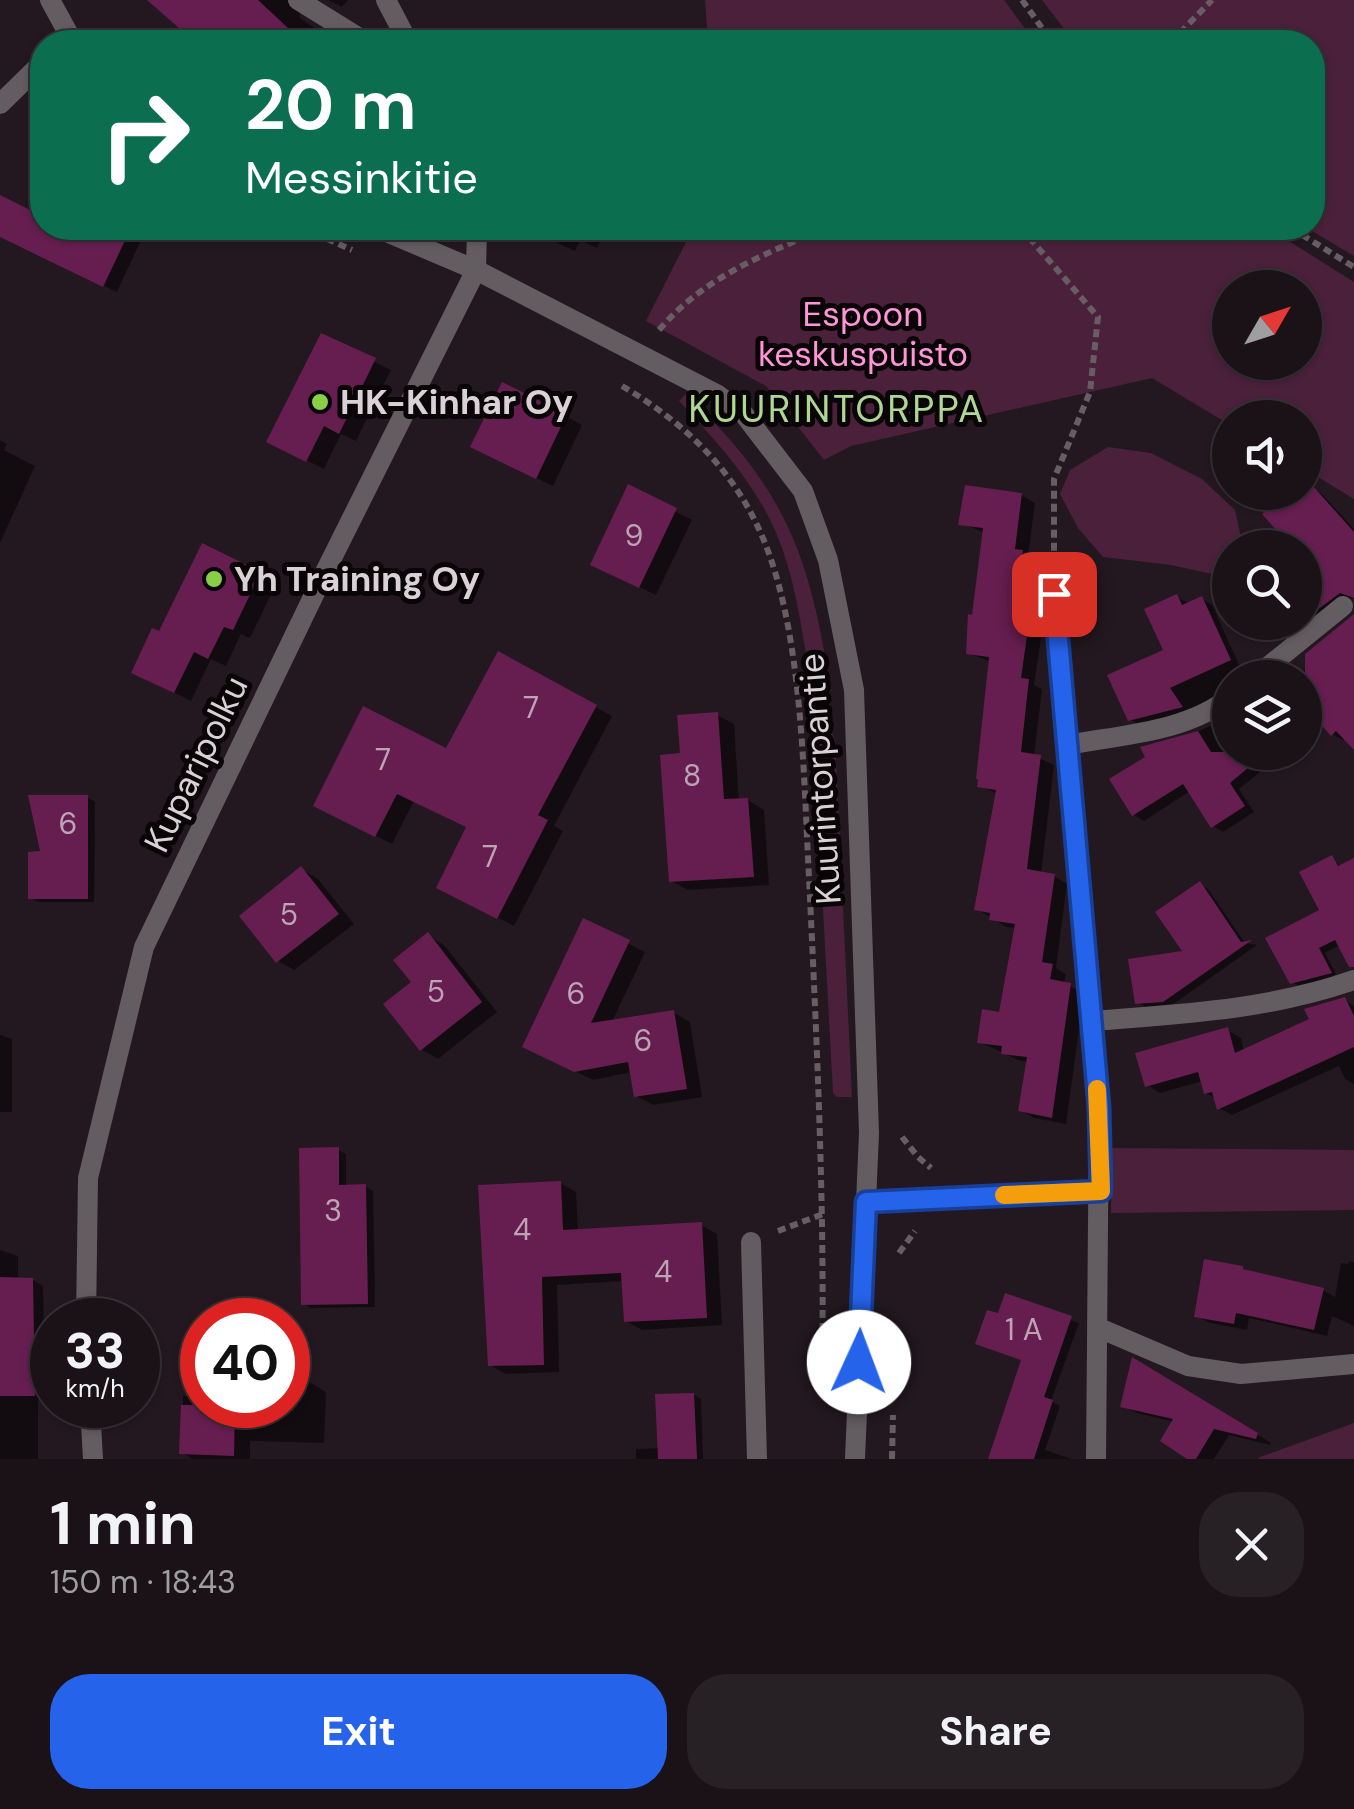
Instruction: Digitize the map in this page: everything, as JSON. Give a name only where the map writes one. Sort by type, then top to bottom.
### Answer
[{"type":"street","points":[[50,0],[64,30]]},
{"type":"street","points":[[298,0],[347,30]]},
{"type":"street","points":[[386,0],[402,30]]},
{"type":"street","points":[[0,104],[30,75]]},
{"type":"street","name":"Kuurintorpantie","points":[[405,240],[476,270],[718,395],[743,412],[802,490],[828,560],[854,690],[869,1133],[855,1459]]},
{"type":"street","points":[[476,270],[477,240]]},
{"type":"street","name":"Kuparipolku","points":[[86,1298],[88,1178],[144,947],[476,270]]},
{"type":"street","points":[[1054,594],[1099,1108],[1096,1459]]},
{"type":"street","points":[[1276,660],[1343,606]]},
{"type":"street","points":[[1067,745],[1160,728],[1212,711]]},
{"type":"street","points":[[1091,1020],[1225,1010],[1307,997],[1354,980]]},
{"type":"street","points":[[866,1202],[1101,1191]]},
{"type":"street","points":[[750,1242],[757,1459]]},
{"type":"street","points":[[1098,1328],[1188,1366],[1240,1374],[1354,1364]]},
{"type":"street","points":[[91,1428],[93,1459]]},
{"type":"path","points":[[1022,0],[1043,30]]},
{"type":"path","points":[[1183,30],[1211,1]]},
{"type":"path","points":[[329,240],[355,252]]},
{"type":"path","points":[[639,354],[682,304],[738,265],[798,240]]},
{"type":"path","points":[[1032,240],[1098,316],[1090,392],[1054,479],[1054,594]]},
{"type":"path","points":[[1310,240],[1354,267]]},
{"type":"path","points":[[609,379],[676,420],[729,476],[758,525],[780,582],[798,708],[824,1214],[822,1386]]},
{"type":"path","points":[[899,1133],[918,1158],[933,1169],[930,1221],[911,1234],[900,1250],[899,1270]]},
{"type":"path","points":[[750,1242],[824,1214]]},
{"type":"path","points":[[892,1459],[894,1402]]},
{"type":"green space","points":[[705,0],[1004,0],[1026,30],[707,30]]},
{"type":"green space","points":[[1042,0],[1354,0],[1354,256],[1325,239],[1325,30],[1065,30]]},
{"type":"green space","name":"Espoon keskuspuisto","points":[[687,240],[1287,240],[1354,282],[1354,499],[1322,479],[1322,400],[1212,400],[1212,414],[1152,378],[851,446],[824,460],[766,386],[646,321]]},
{"type":"green space","points":[[686,394],[744,456],[783,517],[798,550],[827,668],[810,677],[794,590],[779,540],[748,483],[679,401]]},
{"type":"green space","points":[[1108,447],[1151,453],[1202,479],[1212,488],[1212,510],[1235,510],[1239,530],[1212,530],[1212,574],[1103,557],[1078,528],[1060,494],[1070,470]]},
{"type":"green space","points":[[827,733],[835,740],[852,1097],[837,1097],[833,1093],[814,743],[819,735]]},
{"type":"green space","points":[[1112,1148],[1354,1150],[1354,1210],[1111,1213]]},
{"type":"green space","points":[[1354,1423],[1354,1459],[1258,1459],[1260,1457]]},
{"type":"building","points":[[147,0],[258,0],[290,30],[181,30]]},
{"type":"building","points":[[0,195],[30,210],[30,240],[125,240],[103,287],[0,237]]},
{"type":"building","points":[[321,333],[376,358],[339,434],[324,426],[306,462],[266,442]]},
{"type":"building","points":[[502,382],[567,414],[536,479],[470,447]]},
{"type":"building","points":[[628,484],[677,508],[639,588],[590,565]]},
{"type":"building","points":[[965,485],[1022,493],[1015,549],[1023,550],[1014,620],[1029,622],[1021,678],[1029,679],[1021,752],[1041,755],[1027,869],[1055,874],[1042,962],[1053,964],[1050,979],[1071,983],[1052,1118],[1018,1111],[1027,1057],[1001,1054],[1002,1046],[977,1043],[982,1009],[999,1012],[1015,924],[989,920],[990,913],[974,910],[996,790],[977,787],[976,779],[989,657],[966,654],[968,614],[972,615],[983,528],[958,525]]},
{"type":"building","points":[[1322,496],[1354,532],[1354,598],[1340,593],[1322,606],[1322,530],[1276,530],[1262,514],[1266,510],[1322,510]]},
{"type":"building","points":[[202,543],[261,572],[233,630],[224,627],[208,659],[194,652],[174,693],[131,673],[152,628],[159,631]]},
{"type":"building","points":[[1177,594],[1182,605],[1202,596],[1212,618],[1212,640],[1222,640],[1231,660],[1212,660],[1212,669],[1170,688],[1183,707],[1128,721],[1107,675],[1163,650],[1144,609]]},
{"type":"building","points":[[1354,614],[1354,750],[1336,731],[1331,736],[1322,726],[1322,660],[1305,660],[1305,654]]},
{"type":"building","points":[[498,651],[597,705],[538,815],[548,820],[497,919],[436,888],[466,827],[397,794],[375,837],[313,806],[363,706],[446,748]]},
{"type":"building","points":[[718,712],[724,799],[748,798],[754,877],[669,882],[660,755],[680,753],[677,715]]},
{"type":"building","points":[[1198,731],[1212,752],[1212,770],[1246,770],[1230,783],[1245,806],[1211,828],[1183,784],[1132,816],[1109,779],[1145,757],[1140,747]]},
{"type":"building","points":[[28,795],[88,795],[88,899],[28,899],[28,852],[40,851]]},
{"type":"building","points":[[1332,855],[1338,866],[1354,858],[1354,967],[1349,967],[1335,940],[1319,948],[1332,973],[1290,984],[1265,938],[1319,910],[1299,872]]},
{"type":"building","points":[[301,866],[339,914],[276,963],[239,916]]},
{"type":"building","points":[[1200,881],[1241,942],[1252,940],[1163,1002],[1135,1004],[1128,959],[1182,951],[1155,912]]},
{"type":"building","points":[[583,918],[630,940],[591,1023],[674,1010],[687,1089],[634,1097],[628,1062],[574,1072],[522,1047]]},
{"type":"building","points":[[428,932],[482,1002],[420,1051],[383,1004],[411,982],[393,960]]},
{"type":"building","points":[[1345,997],[1354,1016],[1354,1047],[1217,1110],[1212,1092],[1204,1094],[1198,1072],[1145,1087],[1135,1053],[1228,1027],[1235,1053],[1309,1019],[1304,1009]]},
{"type":"building","points":[[339,1147],[339,1185],[366,1184],[368,1304],[310,1305],[310,1298],[301,1298],[299,1148]]},
{"type":"building","points":[[561,1181],[563,1230],[702,1222],[707,1318],[624,1322],[621,1273],[542,1277],[544,1365],[488,1366],[478,1185]]},
{"type":"building","points":[[1204,1259],[1324,1288],[1314,1330],[1236,1313],[1234,1324],[1194,1317]]},
{"type":"building","points":[[0,1277],[33,1278],[30,1396],[0,1396]]},
{"type":"building","points":[[1005,1293],[1072,1316],[1044,1397],[1053,1400],[1034,1459],[988,1459],[1021,1360],[975,1344],[987,1310],[998,1313]]},
{"type":"building","points":[[1132,1357],[1258,1433],[1256,1439],[1214,1429],[1196,1459],[1187,1459],[1160,1441],[1173,1419],[1120,1407]]},
{"type":"building","points":[[694,1393],[697,1459],[658,1459],[655,1394]]},
{"type":"building","points":[[180,1428],[235,1428],[234,1456],[179,1454]]},
{"type":"slow traffic","points":[[1004,1195],[1101,1191],[1097,1089]]},
{"type":"place","name":"HK-Kinhar Oy","points":[[320,402]]},
{"type":"place","name":"Yh Training Oy","points":[[214,579]]},
{"type":"district","name":"KUURINTORPPA","points":[[837,409]]},
{"type":"route","points":[[859,1362],[866,1202],[1101,1191],[1099,1108],[1054,594]]}]
